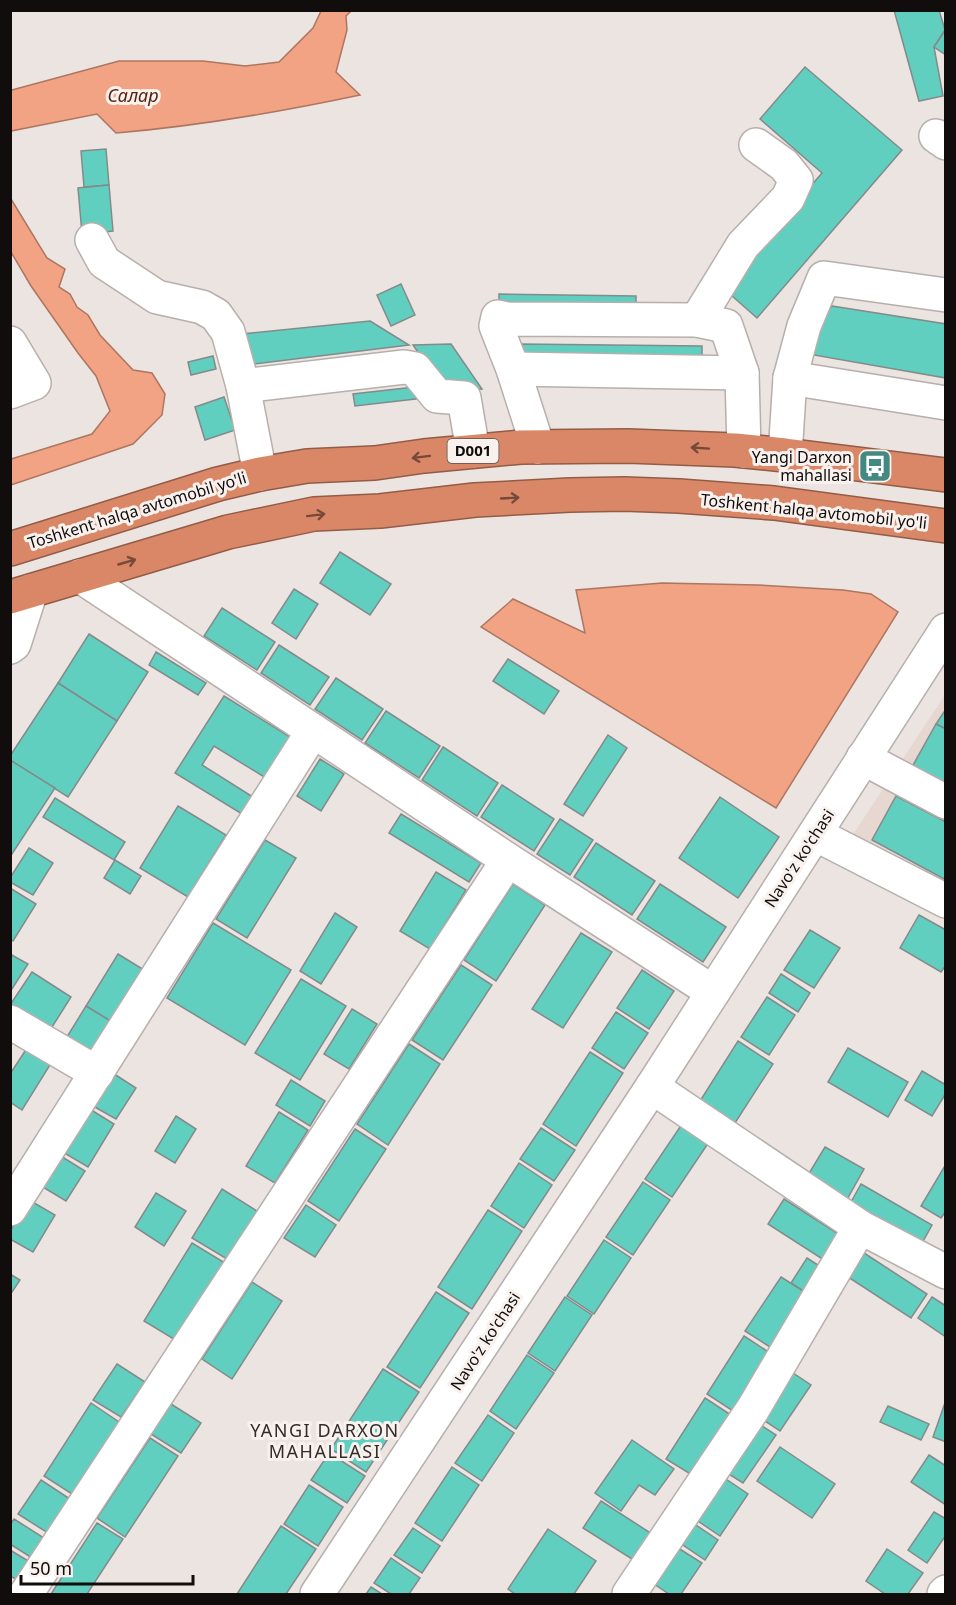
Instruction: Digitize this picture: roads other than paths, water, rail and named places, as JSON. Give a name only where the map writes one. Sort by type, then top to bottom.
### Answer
[{"type":"highway","name":"Toshkent halqa avtomobil yo'li","points":[[10,549],[218,484],[260,474],[307,466],[375,463],[472,452],[538,447],[675,447],[785,454],[945,476]]},
{"type":"highway","points":[[218,484],[228,532]]},
{"type":"highway","name":"Toshkent halqa avtomobil yo'li","points":[[21,594],[228,532],[314,514],[380,511],[475,500],[570,495],[679,496],[774,503],[945,526]]},
{"type":"street","points":[[697,320],[743,245],[788,198],[796,180],[784,165],[756,145]]},
{"type":"street","points":[[92,240],[104,262],[157,297],[202,307],[216,315],[228,332],[243,386],[260,474]]},
{"type":"street","points":[[785,454],[790,378],[804,327],[824,278],[945,295]]},
{"type":"street","points":[[538,447],[513,369],[496,327],[498,316],[507,319],[697,320],[726,326],[742,373],[744,451]]},
{"type":"street","points":[[10,343],[34,383],[10,392]]},
{"type":"street","points":[[243,386],[404,367],[416,369],[437,396],[464,398],[472,452]]},
{"type":"street","points":[[513,369],[742,373]]},
{"type":"street","points":[[790,378],[945,403]]},
{"type":"street","points":[[80,576],[508,860],[713,992]]},
{"type":"street","points":[[10,647],[14,644],[21,594]]},
{"type":"street","name":"Navo'z ko'chasi","points":[[317,1594],[652,1087],[945,630]]},
{"type":"street","points":[[10,1209],[313,731]]},
{"type":"street","points":[[863,758],[945,802]]},
{"type":"street","points":[[815,834],[945,901]]},
{"type":"street","points":[[26,1594],[508,860]]},
{"type":"street","points":[[10,1022],[97,1073]]},
{"type":"street","points":[[652,1087],[860,1227],[945,1272]]},
{"type":"street","points":[[629,1594],[753,1409],[860,1227]]},
{"type":"water","name":"Салар","points":[[321,11],[351,11],[346,16],[347,30],[336,72],[360,95],[239,118],[177,127],[116,133],[97,114],[11,131],[10,90],[119,61],[203,61],[245,66],[279,62],[313,28]]},
{"type":"water","points":[[11,199],[47,258],[65,269],[59,287],[70,294],[77,307],[88,315],[100,335],[133,370],[152,373],[165,394],[162,415],[133,444],[11,485],[11,459],[92,434],[110,411],[96,376],[31,286],[11,252]]},
{"type":"water","points":[[662,583],[843,590],[871,594],[898,612],[776,808],[481,627],[513,599],[585,633],[576,590]]},
{"type":"place","name":"Yangi Darxon mahallasi","points":[[875,466]]},
{"type":"district","name":"YANGI DARXON MAHALLASI","points":[[325,1441]]}]
